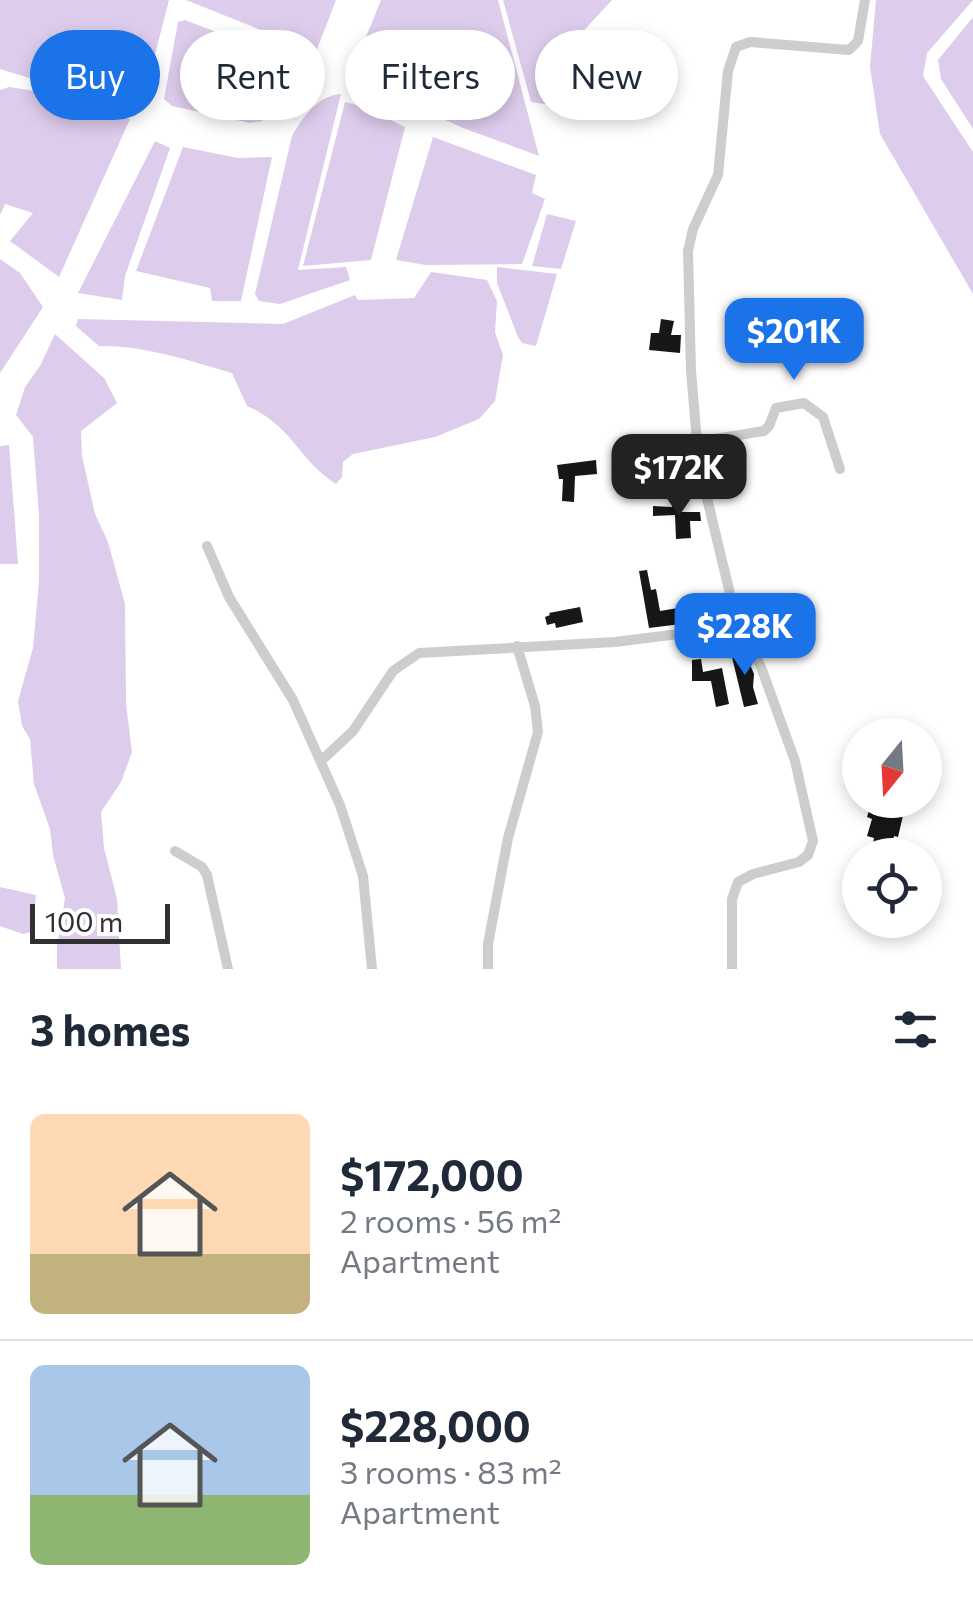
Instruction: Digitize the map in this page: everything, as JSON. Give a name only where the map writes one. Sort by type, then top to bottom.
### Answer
[{"type":"street","points":[[732,969],[732,899],[738,882],[799,862],[808,855],[813,842],[795,761],[723,570],[699,465],[691,371],[688,251],[693,229],[718,175],[732,52],[741,43],[750,42],[850,50],[858,41],[864,0]]},
{"type":"street","points":[[698,442],[764,431],[776,408],[804,403],[823,417],[840,469]]},
{"type":"street","points":[[207,546],[229,596],[294,700],[322,760],[363,876],[372,969]]},
{"type":"street","points":[[322,760],[353,730],[393,671],[410,658],[449,650],[615,642],[742,626]]},
{"type":"street","points":[[488,969],[488,944],[504,857],[538,732],[517,646]]},
{"type":"street","points":[[176,851],[202,867],[207,875],[228,969]]},
{"type":"shaded area","points":[[0,0],[169,0],[160,35],[160,30],[30,30],[30,78],[0,69]]},
{"type":"shaded area","points":[[186,0],[336,0],[324,30],[261,30]]},
{"type":"shaded area","points":[[381,0],[498,0],[506,30],[369,30]]},
{"type":"shaded area","points":[[503,0],[612,0],[584,30],[535,30],[535,103],[531,102],[515,30],[511,30]]},
{"type":"shaded area","points":[[876,0],[973,0],[927,53],[923,76],[973,152],[973,294],[880,134],[870,67]]},
{"type":"shaded area","points":[[973,17],[973,129],[941,79],[938,60]]},
{"type":"shaded area","points":[[185,20],[211,30],[180,30],[180,108],[164,99],[178,22]]},
{"type":"shaded area","points":[[515,65],[539,156],[445,120],[515,120]]},
{"type":"shaded area","points":[[9,87],[30,90],[30,120],[130,120],[59,277],[10,241],[33,213],[5,204],[0,215],[0,90]]},
{"type":"shaded area","points":[[341,94],[298,270],[346,267],[350,280],[280,304],[259,301],[255,294],[292,136],[303,120],[325,120],[325,99]]},
{"type":"shaded area","points":[[345,102],[345,120],[391,120],[405,127],[371,260],[303,266]]},
{"type":"shaded area","points":[[433,137],[536,175],[532,193],[545,199],[522,264],[426,265],[396,260]]},
{"type":"shaded area","points":[[155,141],[170,148],[125,276],[122,300],[78,293]]},
{"type":"shaded area","points":[[183,147],[238,158],[272,157],[241,301],[212,301],[210,288],[136,271]]},
{"type":"shaded area","points":[[547,214],[576,221],[561,269],[532,266]]},
{"type":"shaded area","points":[[0,259],[20,273],[43,307],[0,373]]},
{"type":"shaded area","points":[[497,267],[557,274],[536,346],[522,343],[518,337],[497,283]]},
{"type":"shaded area","points":[[431,272],[487,280],[497,301],[495,332],[503,355],[495,401],[479,419],[435,437],[353,454],[343,462],[342,477],[336,484],[275,423],[247,406],[232,373],[150,351],[99,346],[76,326],[78,319],[283,324],[355,295],[358,300],[414,298]]},
{"type":"shaded area","points":[[55,334],[104,378],[117,403],[81,431],[82,456],[95,514],[108,542],[125,604],[126,704],[132,752],[121,782],[101,812],[104,848],[117,899],[121,969],[57,969],[65,898],[50,829],[34,784],[30,739],[22,726],[18,701],[33,648],[39,582],[39,515],[33,437],[16,415],[25,387]]},
{"type":"shaded area","points":[[9,445],[18,564],[0,564],[0,446]]},
{"type":"shaded area","points":[[0,887],[36,895],[32,932],[23,934],[0,926]]},
{"type":"building","points":[[661,319],[674,321],[671,335],[681,335],[680,353],[649,350],[651,333],[659,333]]},
{"type":"building","points":[[596,460],[597,474],[575,476],[574,502],[562,501],[563,479],[559,479],[557,465]]},
{"type":"building","points":[[672,502],[679,502],[680,512],[700,512],[701,521],[690,521],[691,538],[676,539],[675,515],[653,516],[653,506],[672,507]]},
{"type":"building","points":[[647,570],[660,611],[678,608],[681,624],[649,628],[639,571]]},
{"type":"building","points":[[580,607],[583,622],[556,628],[555,623],[547,625],[545,617],[549,613]]},
{"type":"building","points":[[743,648],[754,674],[758,704],[744,707],[732,657],[734,650]]},
{"type":"building","points":[[701,659],[703,672],[722,668],[729,704],[716,707],[711,681],[692,681],[692,660]]},
{"type":"building","points":[[902,818],[898,837],[867,836],[872,819]]}]
